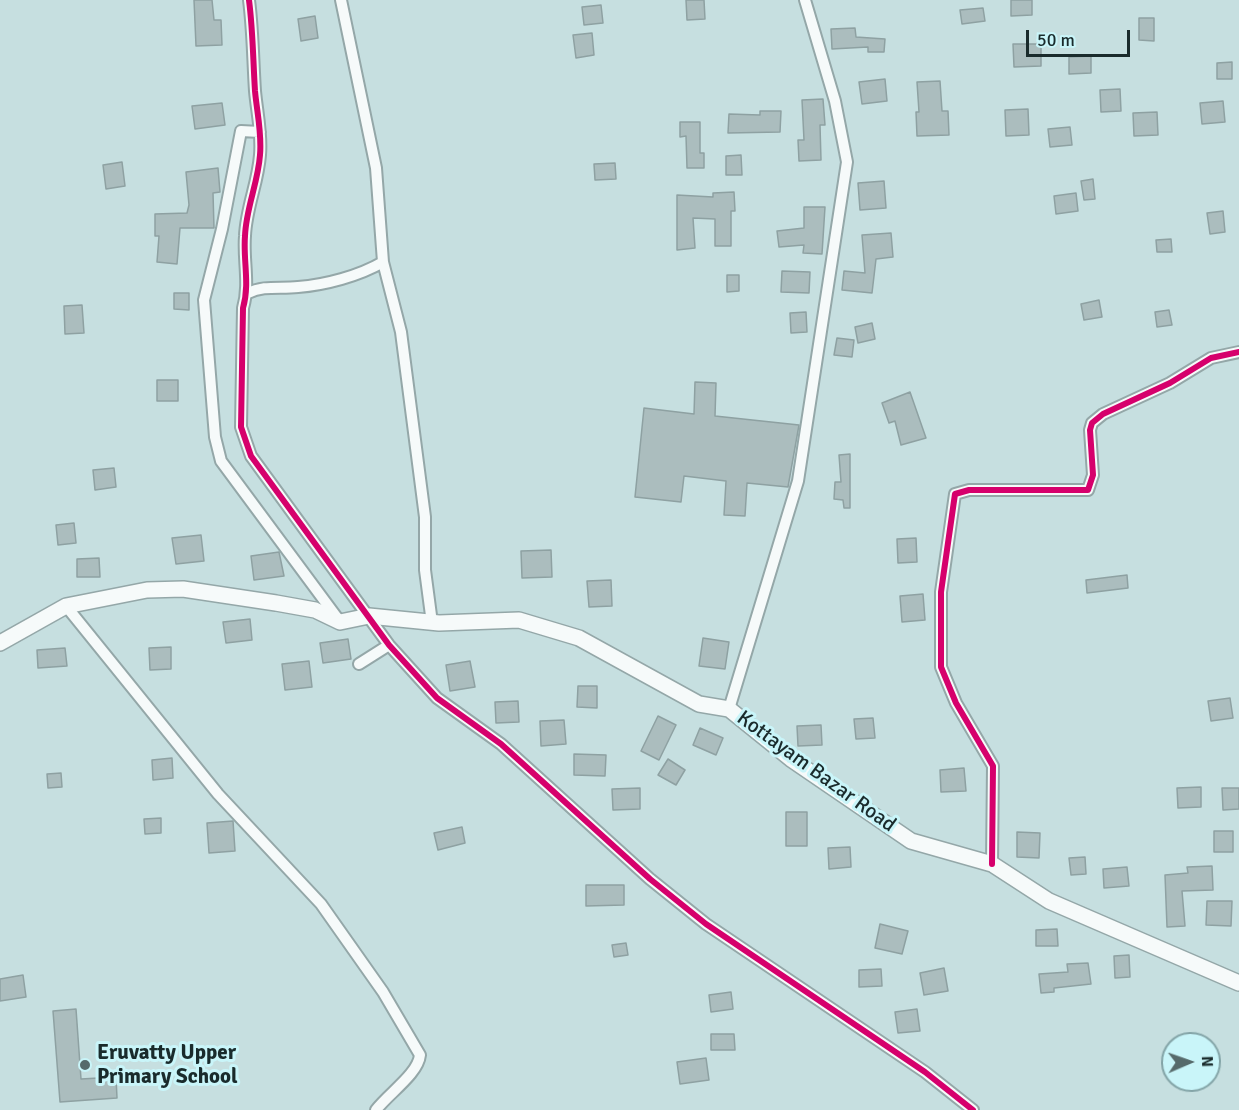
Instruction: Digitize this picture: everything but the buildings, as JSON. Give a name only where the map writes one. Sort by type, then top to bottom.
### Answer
[{"type":"main road","points":[[0,643],[66,606],[147,590],[183,589],[315,610],[340,622]]},
{"type":"main road","name":"Kottayam Bazar Road","points":[[340,622],[367,617],[432,623],[519,620],[579,638],[699,704],[729,709],[791,759],[910,841],[992,864],[1049,901],[1239,982]]},
{"type":"street","points":[[249,0],[255,42],[255,91],[260,132],[258,172],[247,208],[245,234],[248,293],[243,308],[241,373],[242,427],[251,456],[367,617],[437,698],[501,744],[650,879],[705,924],[925,1072],[973,1110]]},
{"type":"street","points":[[341,0],[376,168],[383,262],[401,332],[425,517],[425,570],[432,623]]},
{"type":"street","points":[[729,709],[798,481],[847,162],[835,101],[805,0]]},
{"type":"street","points":[[260,132],[241,131],[222,229],[204,300],[217,446],[221,461],[340,622]]},
{"type":"street","points":[[248,293],[266,287],[299,287],[322,282],[368,271],[383,262]]},
{"type":"street","points":[[992,864],[993,766],[956,703],[941,667],[941,592],[956,494],[969,490],[1088,490],[1093,475],[1090,430],[1092,423],[1103,414],[1170,383],[1211,358],[1239,352]]},
{"type":"street","points":[[66,606],[218,794],[321,904],[383,992],[420,1055],[419,1063],[411,1076],[390,1092],[376,1110]]},
{"type":"street","points":[[359,664],[389,645]]},
{"type":"cycle path","points":[[249,0],[260,131],[259,165],[247,215],[246,281],[243,308],[241,427],[251,456],[389,645],[437,698],[501,744],[650,879],[706,924],[925,1072],[973,1110]]},
{"type":"cycle path","points":[[992,864],[993,766],[956,703],[941,667],[941,592],[955,494],[969,490],[1088,490],[1093,475],[1090,430],[1092,423],[1103,414],[1170,383],[1211,358],[1239,352]]},
{"type":"place","name":"Eruvatty Upper Primary School","points":[[85,1065]]}]
